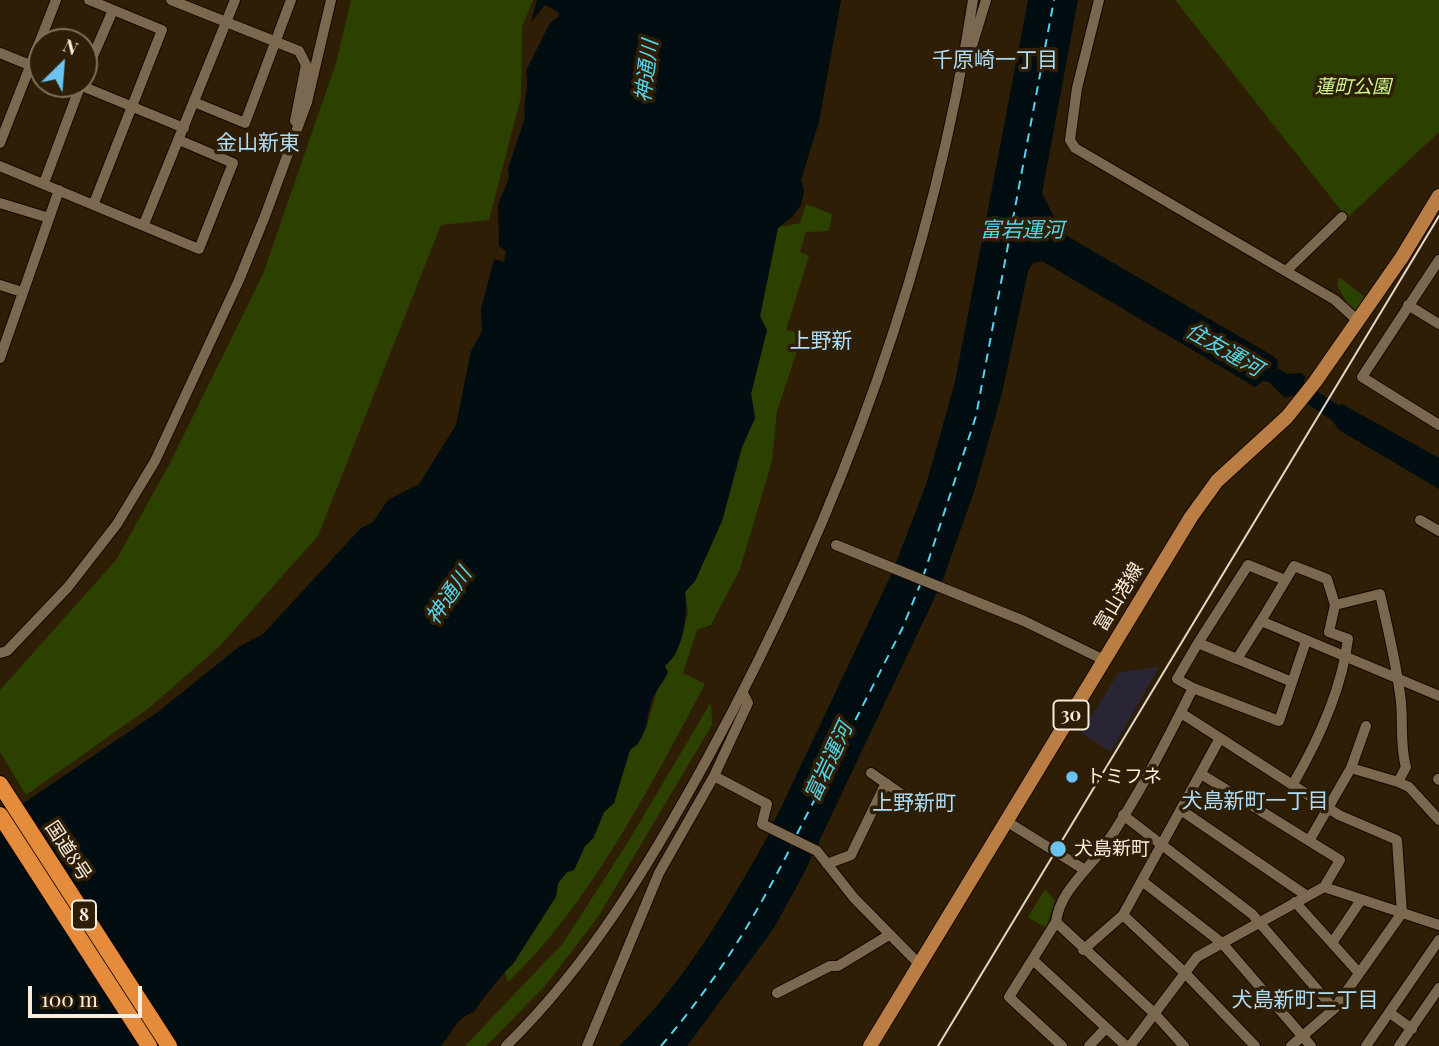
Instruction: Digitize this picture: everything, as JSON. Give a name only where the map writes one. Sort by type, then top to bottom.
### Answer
[{"type":"highway","name":"国道8号","points":[[0,784],[169,1046]]},
{"type":"highway","name":"国道8号","points":[[0,815],[149,1046]]},
{"type":"main road","name":"富山港線","points":[[870,1046],[1203,499],[1217,481],[1297,404],[1315,382],[1439,196]]},
{"type":"street","points":[[45,28],[56,0]]},
{"type":"street","points":[[89,0],[162,30],[94,203]]},
{"type":"street","points":[[144,223],[234,0]]},
{"type":"street","points":[[194,102],[245,123],[278,41],[291,0]]},
{"type":"street","points":[[0,653],[7,651],[68,587],[117,524],[156,461],[239,280],[296,133],[307,103],[331,0]]},
{"type":"street","points":[[506,1046],[569,976],[607,926],[659,844],[743,693],[803,572],[878,381],[923,233],[966,48],[973,0]]},
{"type":"street","points":[[966,48],[972,46],[986,0]]},
{"type":"street","points":[[1099,0],[1077,88],[1070,140],[1075,148],[1335,300],[1358,321]]},
{"type":"street","points":[[174,1],[299,51],[306,65],[294,124],[296,133]]},
{"type":"street","points":[[98,44],[113,10]]},
{"type":"street","points":[[0,53],[28,64]]},
{"type":"street","points":[[0,143],[28,70]]},
{"type":"street","points":[[98,91],[184,128]]},
{"type":"street","points":[[44,183],[75,98]]},
{"type":"street","points":[[0,166],[144,223],[199,249],[233,163],[179,140]]},
{"type":"street","points":[[0,358],[59,190]]},
{"type":"street","points":[[0,202],[49,219]]},
{"type":"street","points":[[1286,271],[1342,217]]},
{"type":"street","points":[[1437,266],[1408,305],[1362,377],[1439,425]]},
{"type":"street","points":[[0,285],[22,292]]},
{"type":"street","points":[[1408,305],[1439,324]]},
{"type":"street","points":[[1420,520],[1439,531]]},
{"type":"street","points":[[836,545],[1062,638],[1104,660]]},
{"type":"street","points":[[1285,580],[1248,565],[1177,679],[1193,688],[1279,721],[1306,641]]},
{"type":"street","points":[[1237,659],[1294,566],[1327,579],[1335,605],[1329,632],[1348,639],[1346,659],[1311,754],[1293,784]]},
{"type":"street","points":[[1335,605],[1380,594],[1398,678],[1404,728],[1401,750],[1406,767],[1398,782]]},
{"type":"street","points":[[1261,621],[1439,696]]},
{"type":"street","points":[[1198,643],[1292,682]]},
{"type":"street","points":[[1062,1046],[1009,997],[1056,922],[1058,904],[1123,815],[1193,688]]},
{"type":"street","points":[[587,1046],[659,873],[714,776],[748,703],[743,693]]},
{"type":"street","points":[[1181,713],[1339,815],[1398,840],[1402,913],[1334,1009],[1291,1046]]},
{"type":"street","points":[[1309,841],[1351,768],[1366,726]]},
{"type":"street","points":[[1083,950],[1123,915],[1220,738]]},
{"type":"street","points":[[1351,768],[1409,788],[1439,820]]},
{"type":"street","points":[[871,773],[923,809]]},
{"type":"street","points":[[1033,960],[1128,1046],[1197,957],[1324,887],[1340,860],[1201,774]]},
{"type":"street","points":[[714,776],[766,804],[762,824],[766,827],[817,850],[889,935],[920,965]]},
{"type":"street","points":[[827,864],[850,855],[886,783]]},
{"type":"street","points":[[1181,810],[1307,896]]},
{"type":"street","points":[[1123,815],[1252,914],[1334,1009]]},
{"type":"street","points":[[1006,821],[1085,870]]},
{"type":"street","points":[[1142,881],[1222,943],[1311,1046]]},
{"type":"street","points":[[1324,887],[1439,925]]},
{"type":"street","points":[[1332,943],[1361,900]]},
{"type":"street","points":[[1296,902],[1359,973]]},
{"type":"street","points":[[1123,915],[1185,973],[1255,1046]]},
{"type":"street","points":[[1056,922],[1154,1014],[1184,1046]]},
{"type":"street","points":[[777,993],[830,966],[838,966],[889,935]]},
{"type":"street","points":[[1366,1046],[1439,940]]},
{"type":"street","points":[[1399,1046],[1439,988]]},
{"type":"street","points":[[1390,1013],[1412,1029]]},
{"type":"street","points":[[1089,1046],[1106,1028]]},
{"type":"shaded area","points":[[1159,667],[1111,752],[1081,733],[1119,672]]},
{"type":"green space","points":[[351,0],[533,0],[522,27],[521,97],[489,220],[441,225],[318,536],[219,647],[149,708],[26,795],[0,752],[0,690],[116,560],[170,463],[263,274],[336,63]]},
{"type":"green space","name":"蓮町公園","points":[[1175,0],[1439,0],[1439,132],[1347,218]]},
{"type":"green space","points":[[806,204],[832,214],[829,231],[806,232],[800,252],[809,256],[786,330],[803,333],[777,411],[772,461],[740,569],[711,625],[697,630],[683,673],[705,684],[641,801],[592,880],[538,951],[508,982],[504,970],[513,964],[556,897],[558,883],[567,872],[574,870],[585,846],[594,838],[604,812],[614,803],[630,749],[638,745],[647,726],[664,666],[675,656],[688,613],[685,592],[695,581],[722,521],[742,447],[755,418],[751,394],[760,316],[778,227],[800,223]]},
{"type":"green space","points":[[1339,277],[1365,297],[1355,312],[1352,312],[1337,285]]},
{"type":"green space","points":[[711,702],[712,725],[598,917],[546,985],[486,1046],[465,1046],[563,943],[628,842]]},
{"type":"green space","points":[[1045,889],[1055,901],[1046,928],[1028,917]]},
{"type":"water","name":"神通川","points":[[537,0],[841,0],[819,122],[801,180],[804,191],[801,205],[792,217],[778,228],[760,316],[767,330],[751,394],[755,418],[742,447],[722,521],[695,581],[685,592],[685,621],[677,651],[665,666],[668,672],[653,697],[642,737],[630,750],[614,803],[604,812],[593,838],[585,846],[574,870],[567,872],[558,883],[556,896],[513,964],[474,1012],[463,1017],[441,1046],[0,1046],[0,819],[158,712],[240,646],[263,634],[361,528],[373,522],[388,500],[419,484],[456,425],[471,351],[482,331],[481,309],[494,259],[504,262],[506,251],[499,246],[498,205],[509,178],[508,169],[525,117],[526,71],[550,23],[559,16],[558,12],[545,5],[531,22]]},
{"type":"water","name":"富岩運河","points":[[1028,0],[1078,0],[1042,193],[1062,233],[1273,356],[1278,361],[1277,368],[1288,374],[1302,373],[1305,377],[1304,383],[1339,406],[1342,404],[1439,458],[1439,489],[1339,430],[1332,420],[1294,395],[1285,398],[1269,382],[1263,381],[1255,387],[1042,261],[1033,263],[1028,271],[1002,393],[974,492],[942,582],[804,873],[774,928],[687,1046],[619,1046],[642,1023],[683,972],[720,919],[753,863],[892,573],[926,485],[955,382]]},
{"type":"ferry route","points":[[923,577],[976,416],[1054,0]]},
{"type":"ferry route","points":[[797,834],[902,629],[920,585]]},
{"type":"ferry route","points":[[661,1046],[700,997],[733,949],[793,843]]},
{"type":"tram line","points":[[938,1046],[1439,216]]},
{"type":"place","name":"トミフネ","points":[[1072,777]]},
{"type":"place","name":"犬島新町","points":[[1058,849]]},
{"type":"district","name":"千原崎一丁目","points":[[995,60]]},
{"type":"district","name":"金山新東","points":[[258,143]]},
{"type":"district","name":"上野新","points":[[821,341]]},
{"type":"district","name":"犬島新町一丁目","points":[[1255,801]]},
{"type":"district","name":"上野新町","points":[[914,803]]},
{"type":"district","name":"犬島新町二丁目","points":[[1305,1000]]},
{"type":"water label","name":"住友運河","points":[[1224,350]]}]
